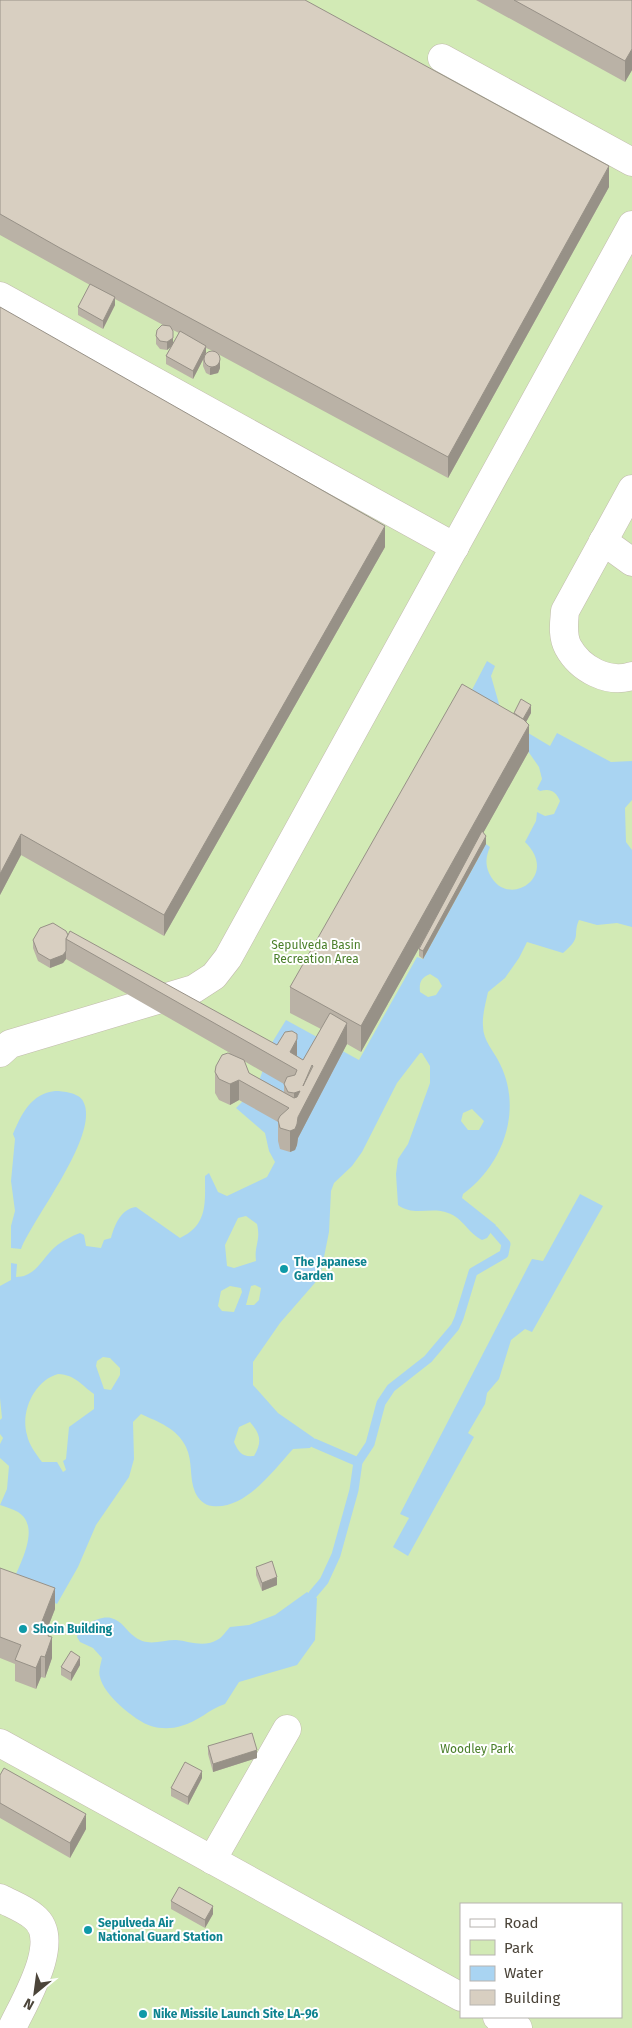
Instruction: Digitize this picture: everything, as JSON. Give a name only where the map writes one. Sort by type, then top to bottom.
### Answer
[{"type":"lane","points":[[442,58],[632,162]]},
{"type":"lane","points":[[0,1053],[10,1044],[194,989],[214,976],[228,958],[632,225]]},
{"type":"lane","points":[[0,296],[456,547]]},
{"type":"lane","points":[[632,489],[565,611],[564,629],[568,646],[593,671],[607,678],[632,676]]},
{"type":"lane","points":[[603,540],[632,562]]},
{"type":"lane","points":[[212,1860],[287,1729]]},
{"type":"lane","points":[[0,1743],[460,1996]]},
{"type":"lane","points":[[0,1898],[36,1918],[46,1938],[41,1965],[12,2028]]},
{"type":"lane","points":[[499,2018],[518,2028]]},
{"type":"green space","name":"Sepulveda Basin Recreation Area","points":[[0,0],[632,0],[632,2028],[0,2028]]},
{"type":"water","points":[[487,661],[495,666],[491,676],[503,718],[550,746],[557,733],[611,762],[632,761],[632,800],[625,808],[626,842],[632,850],[632,927],[617,923],[597,925],[579,920],[575,939],[563,953],[527,942],[519,958],[505,978],[488,992],[484,1009],[483,1031],[507,1082],[510,1100],[509,1118],[505,1135],[489,1168],[463,1194],[462,1198],[496,1225],[487,1238],[482,1240],[453,1215],[435,1210],[416,1211],[404,1209],[398,1205],[396,1174],[398,1159],[408,1144],[430,1083],[430,1066],[422,1053],[420,1053],[397,1083],[362,1152],[352,1166],[334,1183],[331,1191],[329,1232],[320,1277],[280,1323],[253,1362],[253,1385],[278,1413],[314,1438],[314,1443],[310,1448],[293,1449],[267,1478],[247,1496],[224,1506],[212,1506],[202,1501],[195,1492],[188,1452],[182,1440],[166,1426],[141,1414],[133,1422],[134,1459],[129,1477],[96,1525],[78,1567],[57,1604],[12,1584],[27,1546],[28,1527],[25,1519],[18,1512],[0,1505],[7,1489],[9,1466],[0,1458],[0,1444],[3,1438],[0,1434],[0,1420],[2,1418],[0,1398],[0,1286],[11,1280],[11,1263],[17,1264],[16,1277],[29,1274],[50,1251],[67,1239],[80,1233],[84,1235],[86,1246],[101,1248],[104,1240],[111,1238],[123,1214],[136,1207],[180,1238],[196,1227],[200,1220],[204,1204],[205,1176],[209,1173],[218,1192],[227,1196],[267,1177],[275,1162],[269,1151],[265,1133],[236,1108],[257,1087],[273,1041],[286,1020],[359,1060],[417,957],[423,959],[486,844],[490,847],[486,860],[488,870],[497,884],[507,889],[517,889],[527,885],[534,877],[537,867],[534,855],[525,842],[536,821],[537,812],[545,816],[554,814],[560,801],[552,791],[540,791],[537,789],[542,779],[539,767],[523,744],[462,709]],"holes":[[[430,974],[438,979],[442,986],[436,995],[428,997],[420,992],[420,983],[424,977]],[[472,1109],[484,1121],[479,1130],[468,1130],[461,1121],[463,1113]],[[246,1216],[257,1224],[256,1261],[234,1268],[227,1266],[225,1245],[238,1218]],[[255,1285],[261,1288],[259,1300],[254,1305],[246,1305],[251,1286]],[[230,1286],[241,1288],[242,1292],[234,1312],[222,1311],[218,1306],[221,1291]],[[103,1357],[110,1358],[120,1368],[120,1375],[111,1390],[104,1389],[96,1366],[97,1361]],[[58,1374],[69,1376],[94,1394],[94,1409],[69,1427],[66,1459],[63,1461],[66,1470],[63,1472],[57,1462],[42,1462],[31,1446],[27,1435],[25,1426],[28,1407],[31,1398],[42,1383]],[[250,1422],[259,1439],[254,1456],[241,1454],[234,1442],[239,1427]]]},
{"type":"water","points":[[55,1091],[74,1094],[83,1101],[86,1115],[83,1133],[64,1174],[21,1249],[11,1248],[11,1226],[15,1211],[11,1181],[15,1139],[13,1134],[28,1106],[40,1096]]},
{"type":"water","points":[[580,1194],[603,1206],[532,1332],[525,1329],[511,1340],[499,1379],[487,1393],[485,1404],[468,1433],[474,1437],[408,1556],[393,1547],[409,1518],[400,1514],[532,1259],[543,1261]]},
{"type":"water","points":[[307,1592],[317,1598],[315,1640],[297,1665],[239,1682],[225,1704],[193,1722],[177,1727],[162,1728],[144,1723],[113,1699],[102,1684],[100,1677],[102,1658],[93,1648],[80,1642],[77,1637],[82,1629],[91,1622],[101,1618],[111,1618],[119,1621],[132,1635],[145,1642],[176,1640],[207,1644],[219,1639],[230,1627],[249,1625],[275,1615]]},
{"type":"building","points":[[0,0],[305,0],[609,166],[448,457],[0,214]]},
{"type":"building","points":[[514,0],[632,0],[632,49],[625,61]]},
{"type":"building","points":[[90,284],[115,297],[103,321],[78,307]]},
{"type":"building","points":[[0,307],[385,526],[164,915],[21,834],[0,874]]},
{"type":"building","points":[[162,325],[170,326],[173,331],[173,338],[167,342],[160,341],[156,336],[157,330]]},
{"type":"building","points":[[180,331],[206,346],[193,371],[166,356]]},
{"type":"building","points":[[212,351],[218,353],[220,359],[218,365],[212,367],[206,365],[204,359],[206,353]]},
{"type":"building","points":[[462,684],[523,719],[529,725],[361,1026],[290,987]]},
{"type":"building","points":[[521,699],[531,705],[523,719],[514,713]]},
{"type":"building","points":[[482,831],[486,836],[423,951],[419,949]]},
{"type":"building","points":[[53,923],[66,931],[68,935],[66,951],[63,955],[50,960],[38,953],[33,940],[40,928]]},
{"type":"building","points":[[70,931],[277,1045],[285,1032],[292,1031],[297,1034],[297,1039],[290,1052],[303,1060],[330,1013],[347,1023],[298,1117],[295,1129],[290,1131],[280,1128],[278,1120],[289,1108],[239,1080],[230,1084],[219,1079],[215,1072],[222,1055],[228,1053],[244,1060],[249,1073],[294,1098],[297,1097],[300,1091],[288,1092],[284,1084],[287,1077],[295,1075],[297,1070],[66,939]]},
{"type":"building","points":[[272,1561],[277,1577],[262,1583],[256,1567]]},
{"type":"building","name":"Shoin Building","points":[[0,1568],[55,1588],[39,1629],[49,1633],[48,1636],[52,1637],[45,1657],[41,1656],[36,1668],[15,1660],[21,1645],[0,1637]]},
{"type":"building","points":[[71,1651],[80,1657],[71,1673],[61,1667]]},
{"type":"building","points":[[252,1733],[257,1750],[213,1764],[208,1746]]},
{"type":"building","points":[[185,1762],[202,1771],[188,1797],[171,1788]]},
{"type":"building","points":[[4,1768],[86,1814],[70,1843],[0,1803],[0,1775]]},
{"type":"building","points":[[179,1887],[213,1906],[205,1920],[171,1901]]},
{"type":"waterway","points":[[313,1594],[324,1581],[336,1555],[354,1490],[358,1462],[370,1444],[381,1403],[391,1388],[428,1359],[455,1327],[473,1272],[504,1254],[506,1244],[494,1230]]},
{"type":"waterway","points":[[314,1443],[358,1462]]},
{"type":"place","name":"The Japanese Garden","points":[[284,1269]]},
{"type":"place","name":"Shoin Building","points":[[23,1629]]},
{"type":"place","name":"Sepulveda Air National Guard Station","points":[[88,1930]]},
{"type":"place","name":"Nike Missile Launch Site LA-96","points":[[143,2014]]},
{"type":"park label","name":"Woodley Park","points":[[477,1749]]}]
